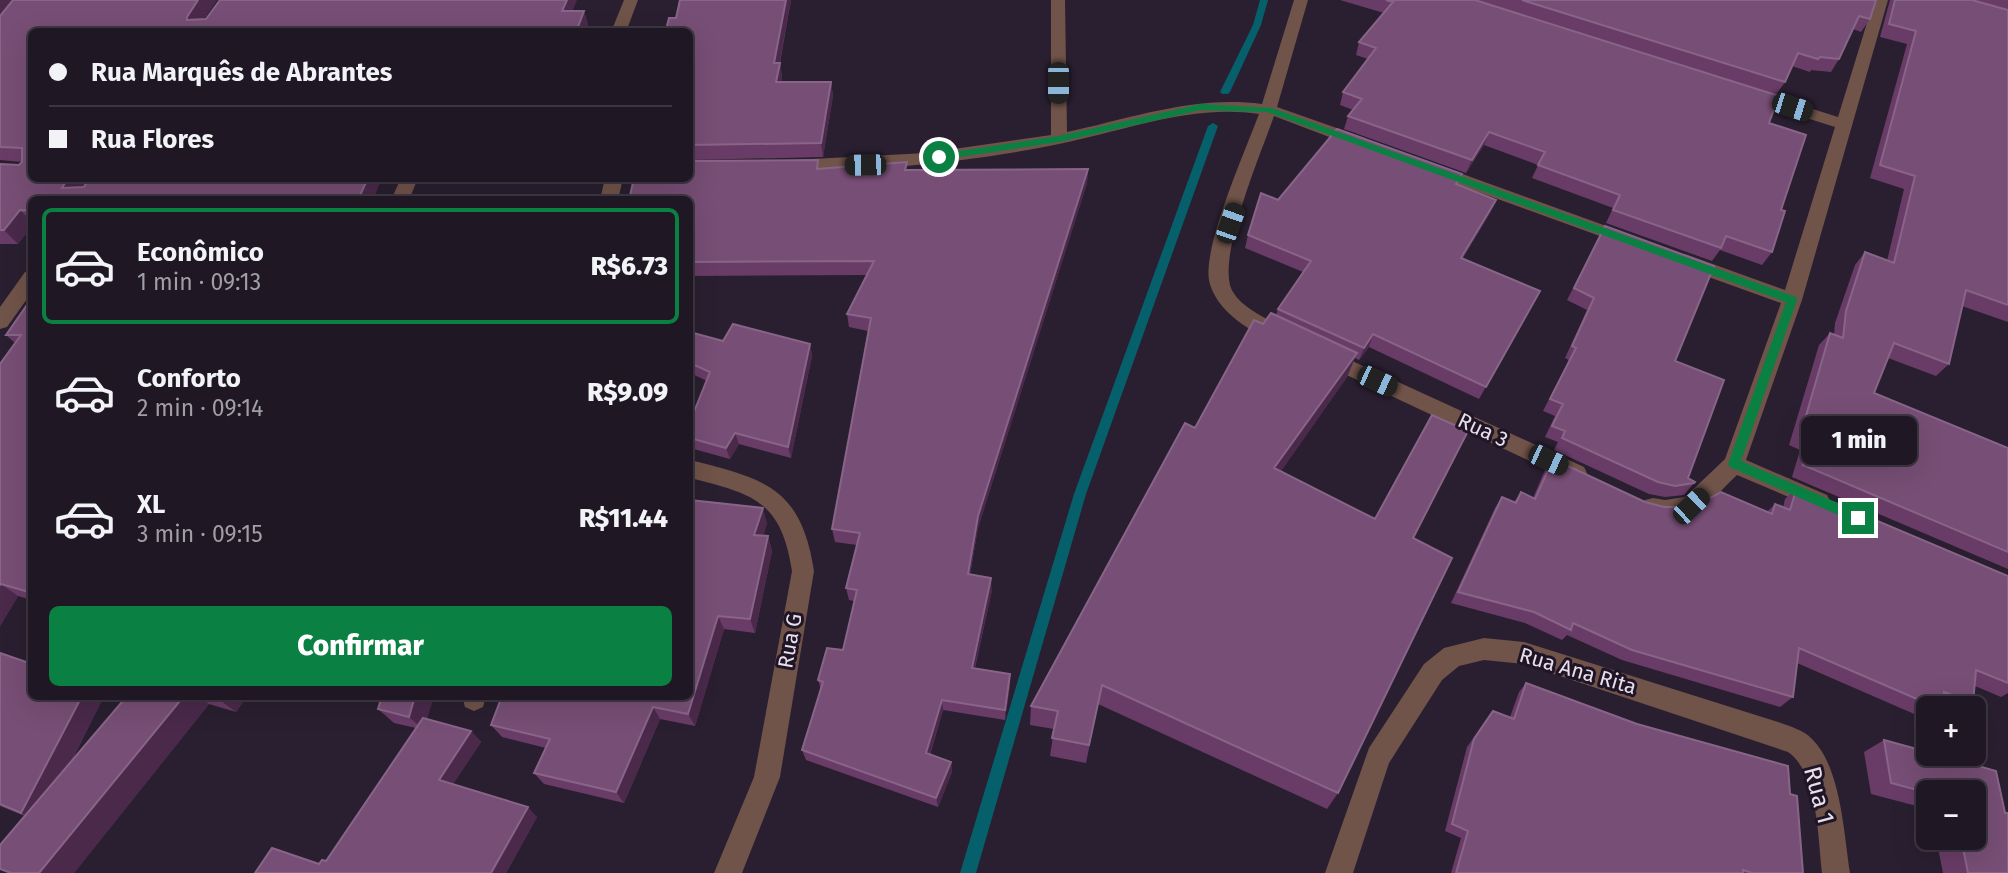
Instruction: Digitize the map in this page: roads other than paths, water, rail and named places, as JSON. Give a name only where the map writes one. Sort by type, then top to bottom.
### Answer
[{"type":"street","points":[[620,28],[631,0]]},
{"type":"street","points":[[1058,0],[1059,139]]},
{"type":"street","name":"Rua 3","points":[[1301,0],[1268,110],[1222,246],[1218,277],[1235,309],[1249,321],[1595,482]]},
{"type":"street","points":[[1633,499],[1665,509],[1691,506],[1734,464],[1792,300],[1881,0]]},
{"type":"street","points":[[1740,91],[1844,124]]},
{"type":"street","points":[[771,166],[865,165],[964,154],[1059,139],[1201,107],[1268,110],[1373,148]]},
{"type":"street","points":[[1412,162],[1648,248]]},
{"type":"street","points":[[1674,257],[1792,300]]},
{"type":"street","points":[[0,322],[28,283]]},
{"type":"street","points":[[1734,464],[1834,507]]},
{"type":"street","name":"Rua G","points":[[693,470],[755,488],[786,512],[800,541],[803,571],[767,777],[729,873]]},
{"type":"street","name":"Rua Ana Rita","points":[[1339,873],[1378,757],[1433,672],[1452,656],[1484,649],[1524,653],[1779,734]]},
{"type":"street","name":"Rua 1","points":[[1779,734],[1803,747],[1813,762],[1822,788],[1836,873]]},
{"type":"waterway","points":[[1225,92],[1257,25],[1264,0]]},
{"type":"waterway","points":[[968,873],[1080,494],[1213,126]]}]
